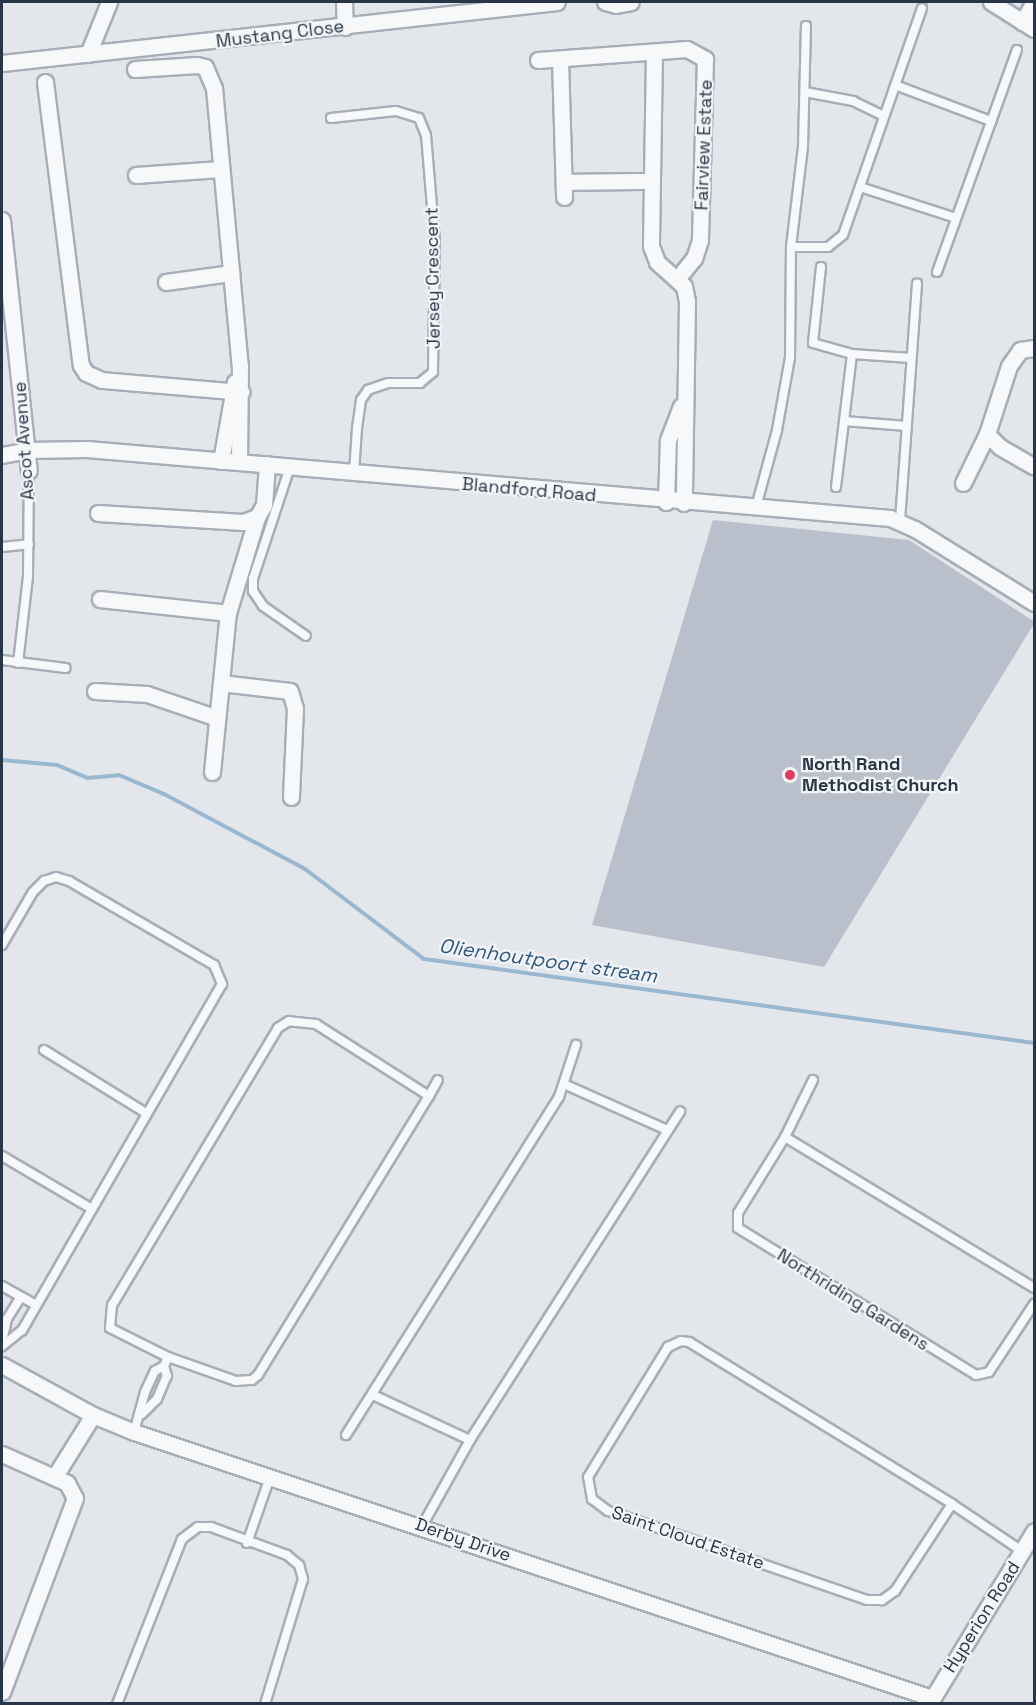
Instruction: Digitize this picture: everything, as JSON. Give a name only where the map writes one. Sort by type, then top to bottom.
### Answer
[{"type":"street","points":[[88,54],[109,2]]},
{"type":"street","points":[[344,2],[345,27]]},
{"type":"street","name":"Mustang Close","points":[[2,63],[345,27],[481,6],[557,2]]},
{"type":"street","points":[[605,2],[616,5],[631,2]]},
{"type":"street","points":[[991,2],[1028,25],[1034,2]]},
{"type":"street","name":"Fairview Estate","points":[[538,60],[694,50],[705,59],[700,240],[694,258],[677,279]]},
{"type":"street","points":[[654,52],[653,255],[684,286],[687,302],[683,401],[684,503]]},
{"type":"street","points":[[560,59],[564,190],[652,181]]},
{"type":"street","points":[[135,69],[182,64],[205,67],[215,98],[240,366],[221,461]]},
{"type":"street","points":[[45,82],[81,365],[86,373],[102,380],[236,391]]},
{"type":"street","points":[[136,174],[220,169]]},
{"type":"street","name":"Ascot Avenue","points":[[2,220],[29,471]]},
{"type":"street","points":[[166,282],[231,273]]},
{"type":"street","points":[[963,483],[987,434],[1016,355],[1026,348],[1035,348]]},
{"type":"street","points":[[236,391],[239,462]]},
{"type":"street","points":[[666,501],[668,440],[683,401]]},
{"type":"street","points":[[987,434],[1000,447],[1035,467]]},
{"type":"street","name":"Blandford Road","points":[[2,455],[28,450],[87,449],[900,521],[1035,603]]},
{"type":"street","points":[[212,772],[228,613],[256,517],[264,505],[267,464]]},
{"type":"street","points":[[98,513],[243,522],[256,517]]},
{"type":"street","points":[[100,599],[228,613]]},
{"type":"street","points":[[221,682],[290,691],[295,708],[291,797]]},
{"type":"street","points":[[95,691],[147,694],[217,718]]},
{"type":"street","name":"Derby Drive","points":[[2,1365],[93,1415],[134,1432],[422,1526],[930,1701]]},
{"type":"street","points":[[55,1476],[93,1415]]},
{"type":"street","points":[[2,1454],[55,1476],[74,1490],[74,1507],[2,1692]]},
{"type":"street","name":"Hyperion Road","points":[[930,1701],[1035,1531]]},
{"type":"lane","points":[[791,247],[823,248],[839,240],[860,187],[882,115],[922,8]]},
{"type":"lane","points":[[756,508],[786,391],[793,317],[791,247],[805,92],[806,27]]},
{"type":"lane","points":[[937,272],[1017,50]]},
{"type":"lane","points":[[895,85],[992,121]]},
{"type":"lane","points":[[805,92],[853,101],[882,115]]},
{"type":"lane","name":"Jersey Crescent","points":[[331,118],[396,111],[419,118],[426,135],[435,243],[433,372],[420,383],[388,383],[368,390],[362,400],[357,428],[354,474]]},
{"type":"lane","points":[[860,187],[956,218]]},
{"type":"lane","points":[[821,267],[813,343],[852,354],[911,358]]},
{"type":"lane","points":[[900,521],[917,284]]},
{"type":"lane","points":[[836,487],[852,354]]},
{"type":"lane","points":[[844,421],[907,426]]},
{"type":"lane","points":[[290,467],[253,579],[253,591],[263,606],[306,636]]},
{"type":"lane","name":"Ascot Avenue","points":[[18,663],[29,544],[29,471]]},
{"type":"lane","points":[[2,547],[29,544]]},
{"type":"lane","points":[[2,660],[66,668]]},
{"type":"lane","points":[[2,945],[33,892],[44,881],[57,877],[69,880],[214,965],[221,975],[220,994],[146,1113],[34,1305],[22,1330],[2,1346]]},
{"type":"lane","points":[[429,1096],[316,1024],[289,1021],[278,1028],[112,1305],[109,1322],[114,1334],[168,1357],[236,1381],[252,1380],[258,1374],[429,1096],[438,1080]]},
{"type":"lane","points":[[346,1435],[566,1085],[576,1045]]},
{"type":"lane","points":[[45,1050],[146,1113]]},
{"type":"lane","name":"Northriding Gardens","points":[[813,1080],[785,1137],[738,1213],[738,1228],[976,1375],[989,1372],[1035,1304]]},
{"type":"lane","points":[[566,1085],[668,1130]]},
{"type":"lane","points":[[422,1526],[470,1440],[680,1111]]},
{"type":"lane","points":[[785,1137],[1035,1288]]},
{"type":"lane","points":[[2,1156],[92,1209]]},
{"type":"lane","points":[[2,1286],[34,1305]]},
{"type":"lane","points":[[2,1341],[7,1319],[20,1298]]},
{"type":"lane","name":"Saint Cloud Estate","points":[[951,1504],[895,1591],[882,1600],[867,1600],[608,1511],[592,1499],[588,1477],[668,1347],[681,1341],[698,1346],[951,1504],[1022,1551]]},
{"type":"lane","points":[[134,1432],[142,1414],[145,1392],[155,1371],[164,1366],[168,1357]]},
{"type":"lane","points":[[142,1414],[157,1399],[167,1376],[164,1366]]},
{"type":"lane","points":[[373,1395],[470,1440]]},
{"type":"lane","points":[[247,1543],[270,1476]]},
{"type":"lane","points":[[117,1704],[182,1539],[198,1527],[211,1527],[247,1543],[287,1555],[299,1565],[303,1579],[265,1704]]},
{"type":"building","name":"North Rand Methodist Church","points":[[713,520],[909,540],[1035,622],[824,967],[592,925]]},
{"type":"waterway","name":"Olienhoutpoort stream","points":[[2,760],[57,765],[87,778],[119,775],[164,794],[305,869],[424,959],[1034,1043]]},
{"type":"place","name":"North Rand Methodist Church","points":[[790,775]]}]
